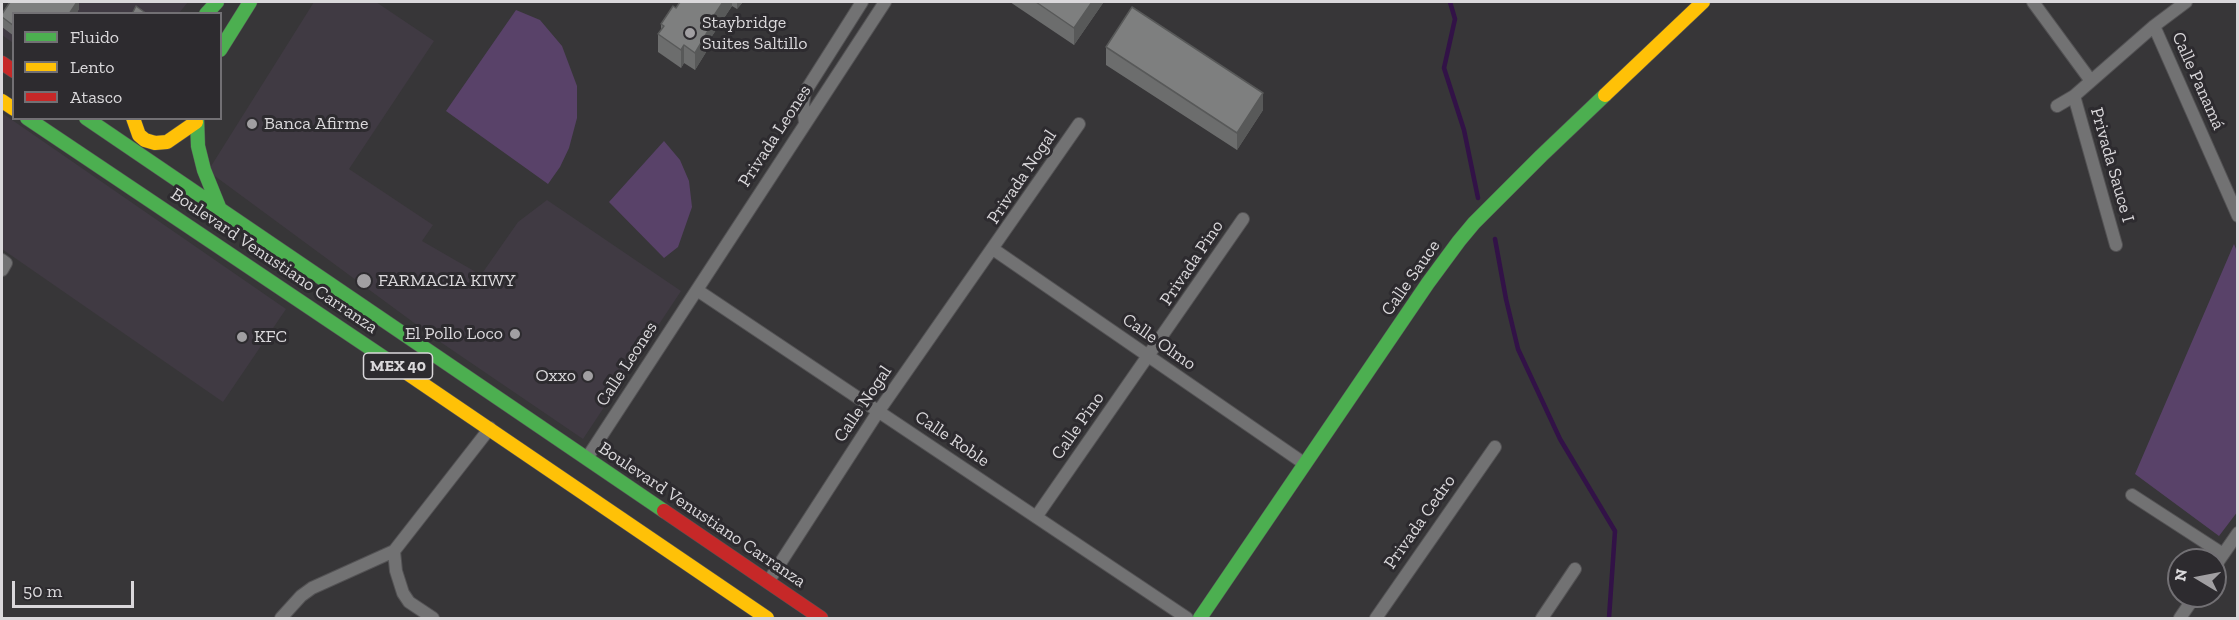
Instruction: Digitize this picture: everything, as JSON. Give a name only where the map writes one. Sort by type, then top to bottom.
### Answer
[{"type":"main road","points":[[222,47],[250,2]]},
{"type":"main road","name":"Calle Sauce","points":[[1200,618],[1428,283],[1474,223],[1703,2]]},
{"type":"main road","name":"Boulevard Venustiano Carranza","points":[[30,120],[490,428],[767,618]]},
{"type":"main road","name":"Boulevard Venustiano Carranza","points":[[89,120],[821,618]]},
{"type":"main road","points":[[134,120],[139,135],[155,143],[167,142],[196,120]]},
{"type":"main road","points":[[196,120],[198,146],[204,170],[219,207]]},
{"type":"street","points":[[805,123],[803,104],[805,92],[862,2]]},
{"type":"street","name":"Privada Leones","points":[[697,290],[885,2]]},
{"type":"street","points":[[2033,2],[2091,81]]},
{"type":"street","points":[[2057,106],[2074,96],[2154,26],[2186,2]]},
{"type":"street","name":"Calle Panamá","points":[[2154,26],[2238,216]]},
{"type":"street","name":"Privada Sauce I","points":[[2074,96],[2116,245]]},
{"type":"street","name":"Privada Nogal","points":[[993,249],[1079,124]]},
{"type":"street","name":"Privada Pino","points":[[1149,357],[1243,219]]},
{"type":"street","name":"Calle Olmo","points":[[993,249],[1305,464]]},
{"type":"street","name":"Calle Nogal","points":[[768,582],[878,412],[993,249]]},
{"type":"street","name":"Calle Roble","points":[[697,290],[1187,618]]},
{"type":"street","name":"Calle Leones","points":[[587,458],[697,290]]},
{"type":"street","name":"Calle Pino","points":[[1036,517],[1149,357]]},
{"type":"street","points":[[281,618],[301,596],[312,588],[394,551],[490,428]]},
{"type":"street","name":"Privada Cedro","points":[[1376,618],[1495,447]]},
{"type":"street","points":[[2132,495],[2214,548]]},
{"type":"street","points":[[2227,548],[2238,533]]},
{"type":"street","points":[[394,551],[396,571],[403,593],[409,602],[433,618]]},
{"type":"street","points":[[1542,618],[1575,569]]},
{"type":"shaded area","points":[[9,2],[188,2],[180,12],[12,12],[12,42],[2,35],[2,13]]},
{"type":"shaded area","points":[[314,2],[376,2],[434,41],[349,169],[433,225],[422,241],[481,275],[518,222],[547,200],[681,291],[583,439],[436,339],[208,171]]},
{"type":"shaded area","points":[[516,10],[540,20],[562,46],[577,86],[577,118],[569,148],[548,184],[446,111]]},
{"type":"shaded area","points":[[2,113],[286,309],[223,402],[2,249]]},
{"type":"shaded area","points":[[664,141],[680,160],[689,181],[692,207],[678,247],[664,258],[609,202]]},
{"type":"shaded area","points":[[2234,244],[2238,254],[2238,511],[2219,536],[2135,474]]},
{"type":"building","points":[[10,2],[77,2],[70,12],[12,12],[12,24],[2,17]]},
{"type":"building","points":[[680,2],[723,2],[705,29],[708,31],[695,53],[684,45],[681,50],[658,34],[664,26],[661,24],[673,6],[676,8]]},
{"type":"building","points":[[1036,2],[1092,2],[1074,28]]},
{"type":"building","points":[[136,6],[144,12],[133,12]]},
{"type":"building","points":[[1132,7],[1263,93],[1237,133],[1106,47]]},
{"type":"waterway","points":[[1450,2],[1455,19],[1444,68],[1464,130],[1478,198]]},
{"type":"waterway","points":[[1495,239],[1518,349],[1560,439],[1615,531],[1609,618]]},
{"type":"traffic: fast","points":[[208,12],[217,2]]},
{"type":"traffic: fast","points":[[222,47],[250,2]]},
{"type":"traffic: fast","points":[[1200,618],[1459,241],[1474,223],[1605,95]]},
{"type":"traffic: fast","points":[[30,120],[395,365]]},
{"type":"traffic: fast","points":[[89,120],[664,511]]},
{"type":"traffic: fast","points":[[197,120],[198,146],[204,170],[219,207]]},
{"type":"traffic: slow","points":[[1605,95],[1703,2]]},
{"type":"traffic: slow","points":[[2,101],[12,108]]},
{"type":"traffic: slow","points":[[134,120],[139,135],[155,143],[167,142],[196,122]]},
{"type":"traffic: slow","points":[[395,365],[767,618]]},
{"type":"traffic: jam","points":[[2,63],[12,70]]},
{"type":"traffic: jam","points":[[664,511],[821,618]]},
{"type":"place","name":"Staybridge Suites Saltillo","points":[[690,33]]},
{"type":"place","name":"Banca Afirme","points":[[252,124]]},
{"type":"place","name":"FARMACIA KIWY","points":[[364,281]]},
{"type":"place","name":"El Pollo Loco","points":[[515,334]]},
{"type":"place","name":"KFC","points":[[242,337]]},
{"type":"place","name":"Oxxo","points":[[588,376]]}]
